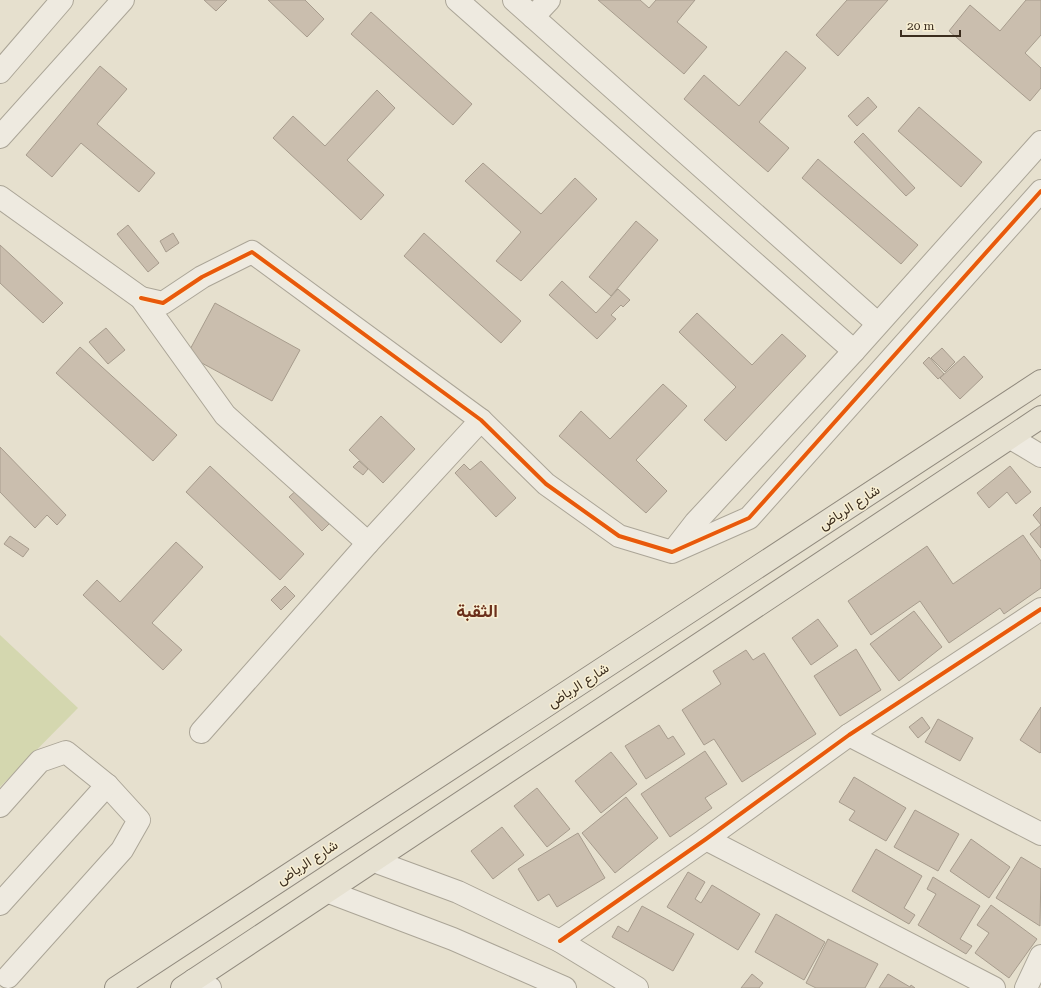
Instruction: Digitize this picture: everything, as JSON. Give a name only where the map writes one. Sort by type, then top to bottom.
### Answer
[{"type":"main road","name":"شارع الرياض","points":[[116,988],[1041,382]]},
{"type":"main road","points":[[196,985],[328,892],[1041,417]]},
{"type":"main road","points":[[899,474],[917,499]]},
{"type":"street","points":[[0,72],[62,0]]},
{"type":"street","points":[[0,137],[123,0]]},
{"type":"street","points":[[457,0],[854,351]]},
{"type":"street","points":[[514,0],[877,323]]},
{"type":"street","points":[[533,17],[549,0]]},
{"type":"street","points":[[672,552],[695,523],[854,351],[877,323],[1041,142]]},
{"type":"street","points":[[141,298],[163,303],[202,277],[252,252],[481,420],[546,484],[619,536],[672,552],[749,518],[1041,191]]},
{"type":"street","points":[[0,197],[141,298],[225,415],[368,543]]},
{"type":"street","points":[[201,732],[368,543],[481,420]]},
{"type":"street","points":[[1011,438],[1041,456]]},
{"type":"street","points":[[560,941],[706,839],[848,735],[1041,609]]},
{"type":"street","points":[[848,735],[1041,834]]},
{"type":"street","points":[[0,806],[40,761],[66,752],[107,785],[139,820],[122,850],[9,978]]},
{"type":"street","points":[[0,904],[107,785]]},
{"type":"street","points":[[706,839],[994,988]]},
{"type":"street","points":[[374,862],[458,892],[560,941],[637,988]]},
{"type":"street","points":[[328,892],[453,939],[565,988]]},
{"type":"street","points":[[1026,988],[1041,956]]},
{"type":"green space","points":[[0,635],[78,708],[0,787]]},
{"type":"building","points":[[204,0],[227,0],[216,11]]},
{"type":"building","points":[[268,0],[305,0],[324,19],[307,37]]},
{"type":"building","points":[[598,0],[640,0],[649,8],[656,0],[695,0],[677,22],[707,47],[684,74]]},
{"type":"building","points":[[847,0],[888,0],[838,56],[816,35]]},
{"type":"building","points":[[1026,0],[1041,0],[1041,35],[1025,53],[1041,68],[1041,88],[1030,101],[949,31],[970,5],[1000,31]]},
{"type":"building","points":[[371,12],[472,104],[453,125],[351,34]]},
{"type":"building","points":[[786,51],[806,68],[759,122],[789,148],[768,172],[684,99],[704,75],[739,106]]},
{"type":"building","points":[[100,66],[127,89],[97,124],[155,173],[139,192],[81,143],[52,177],[26,155]]},
{"type":"building","points":[[377,90],[395,108],[347,160],[384,195],[361,220],[273,138],[293,116],[325,146]]},
{"type":"building","points":[[868,97],[877,107],[857,126],[848,116]]},
{"type":"building","points":[[919,107],[982,162],[961,187],[898,131]]},
{"type":"building","points":[[863,133],[915,188],[906,196],[854,142]]},
{"type":"building","points":[[818,159],[918,245],[901,264],[802,178]]},
{"type":"building","points":[[483,163],[541,214],[575,178],[597,199],[521,281],[496,261],[521,232],[465,181]]},
{"type":"building","points":[[636,221],[658,240],[611,296],[589,277]]},
{"type":"building","points":[[128,225],[159,263],[148,272],[117,234]]},
{"type":"building","points":[[173,233],[179,243],[166,252],[160,241]]},
{"type":"building","points":[[424,233],[521,321],[501,343],[404,256]]},
{"type":"building","points":[[0,245],[63,303],[43,323],[0,283]]},
{"type":"building","points":[[562,281],[596,313],[618,289],[630,300],[623,307],[621,305],[611,315],[616,319],[597,339],[549,295]]},
{"type":"building","points":[[215,303],[300,350],[272,401],[187,355]]},
{"type":"building","points":[[697,313],[752,365],[782,334],[806,356],[726,441],[704,420],[736,387],[679,332]]},
{"type":"building","points":[[106,328],[125,350],[108,364],[89,342]]},
{"type":"building","points":[[80,347],[177,435],[153,461],[56,373]]},
{"type":"building","points":[[942,348],[955,362],[945,372],[931,358]]},
{"type":"building","points":[[964,356],[983,377],[960,399],[940,378]]},
{"type":"building","points":[[929,357],[944,374],[938,379],[923,363]]},
{"type":"building","points":[[663,384],[687,406],[636,460],[667,491],[646,513],[559,436],[581,411],[610,439]]},
{"type":"building","points":[[381,416],[415,449],[383,483],[349,450]]},
{"type":"building","points":[[0,447],[66,515],[57,525],[47,515],[35,528],[0,492]]},
{"type":"building","points":[[359,461],[368,469],[363,475],[353,467]]},
{"type":"building","points":[[481,461],[516,498],[496,517],[455,473],[464,464],[470,470]]},
{"type":"building","points":[[210,466],[304,554],[280,580],[186,492]]},
{"type":"building","points":[[1010,466],[1031,492],[1016,504],[1007,492],[989,508],[977,493]]},
{"type":"building","points":[[300,487],[332,521],[322,531],[289,497]]},
{"type":"building","points":[[1041,507],[1041,525],[1033,515]]},
{"type":"building","points":[[1041,525],[1041,548],[1030,534]]},
{"type":"building","points":[[1023,535],[1041,561],[1041,588],[1004,614],[1000,608],[949,643],[920,601],[871,635],[848,601],[927,546],[953,584]]},
{"type":"building","points":[[10,536],[29,549],[23,557],[4,544]]},
{"type":"building","points":[[176,542],[203,567],[152,623],[182,650],[163,670],[83,595],[97,580],[120,602]]},
{"type":"building","points":[[285,586],[295,596],[281,610],[271,600]]},
{"type":"building","points":[[914,611],[942,647],[899,681],[870,644]]},
{"type":"building","points":[[818,619],[838,646],[811,665],[792,638]]},
{"type":"building","points":[[856,649],[881,690],[840,716],[814,676]]},
{"type":"building","points":[[746,650],[753,660],[764,653],[816,734],[742,782],[714,739],[704,745],[682,710],[721,684],[713,671]]},
{"type":"building","points":[[1041,707],[1041,752],[1040,753],[1020,740]]},
{"type":"building","points":[[922,717],[930,728],[918,738],[909,727]]},
{"type":"building","points":[[938,719],[973,738],[960,761],[925,742]]},
{"type":"building","points":[[659,725],[668,739],[673,736],[685,754],[646,779],[625,746]]},
{"type":"building","points":[[705,751],[727,784],[705,798],[712,808],[670,837],[641,794]]},
{"type":"building","points":[[611,752],[637,784],[601,813],[575,781]]},
{"type":"building","points":[[854,777],[906,808],[886,841],[849,820],[855,811],[839,802]]},
{"type":"building","points":[[537,788],[570,829],[547,847],[514,806]]},
{"type":"building","points":[[626,797],[658,838],[615,873],[582,833]]},
{"type":"building","points":[[915,810],[959,834],[938,871],[894,847]]},
{"type":"building","points":[[502,827],[524,855],[493,879],[471,851]]},
{"type":"building","points":[[578,833],[605,878],[557,907],[549,894],[538,901],[518,869]]},
{"type":"building","points":[[971,839],[1010,867],[989,898],[950,871]]},
{"type":"building","points":[[876,849],[922,876],[904,908],[915,915],[909,924],[852,891]]},
{"type":"building","points":[[1021,857],[1041,869],[1040,926],[996,898]]},
{"type":"building","points":[[688,872],[705,882],[695,899],[701,903],[712,885],[760,914],[738,950],[667,907]]},
{"type":"building","points":[[933,877],[980,906],[960,939],[972,946],[966,954],[918,925],[936,894],[927,889]]},
{"type":"building","points":[[991,905],[1037,939],[1009,978],[975,953],[989,933],[977,925]]},
{"type":"building","points":[[642,906],[694,934],[673,971],[612,937],[618,926],[628,932]]},
{"type":"building","points":[[776,914],[825,942],[804,980],[755,952]]},
{"type":"building","points":[[828,939],[878,964],[865,988],[816,988],[806,983]]},
{"type":"building","points":[[752,974],[763,983],[759,988],[741,988]]},
{"type":"building","points":[[888,974],[910,987],[911,985],[915,988],[879,988]]},
{"type":"cycle path","points":[[141,298],[163,303],[202,277],[252,252],[481,420],[546,484],[619,536],[672,552],[749,518],[1041,191]]},
{"type":"cycle path","points":[[560,941],[706,839],[849,735],[1041,609]]},
{"type":"district","name":"الثقبة","points":[[477,610]]}]
